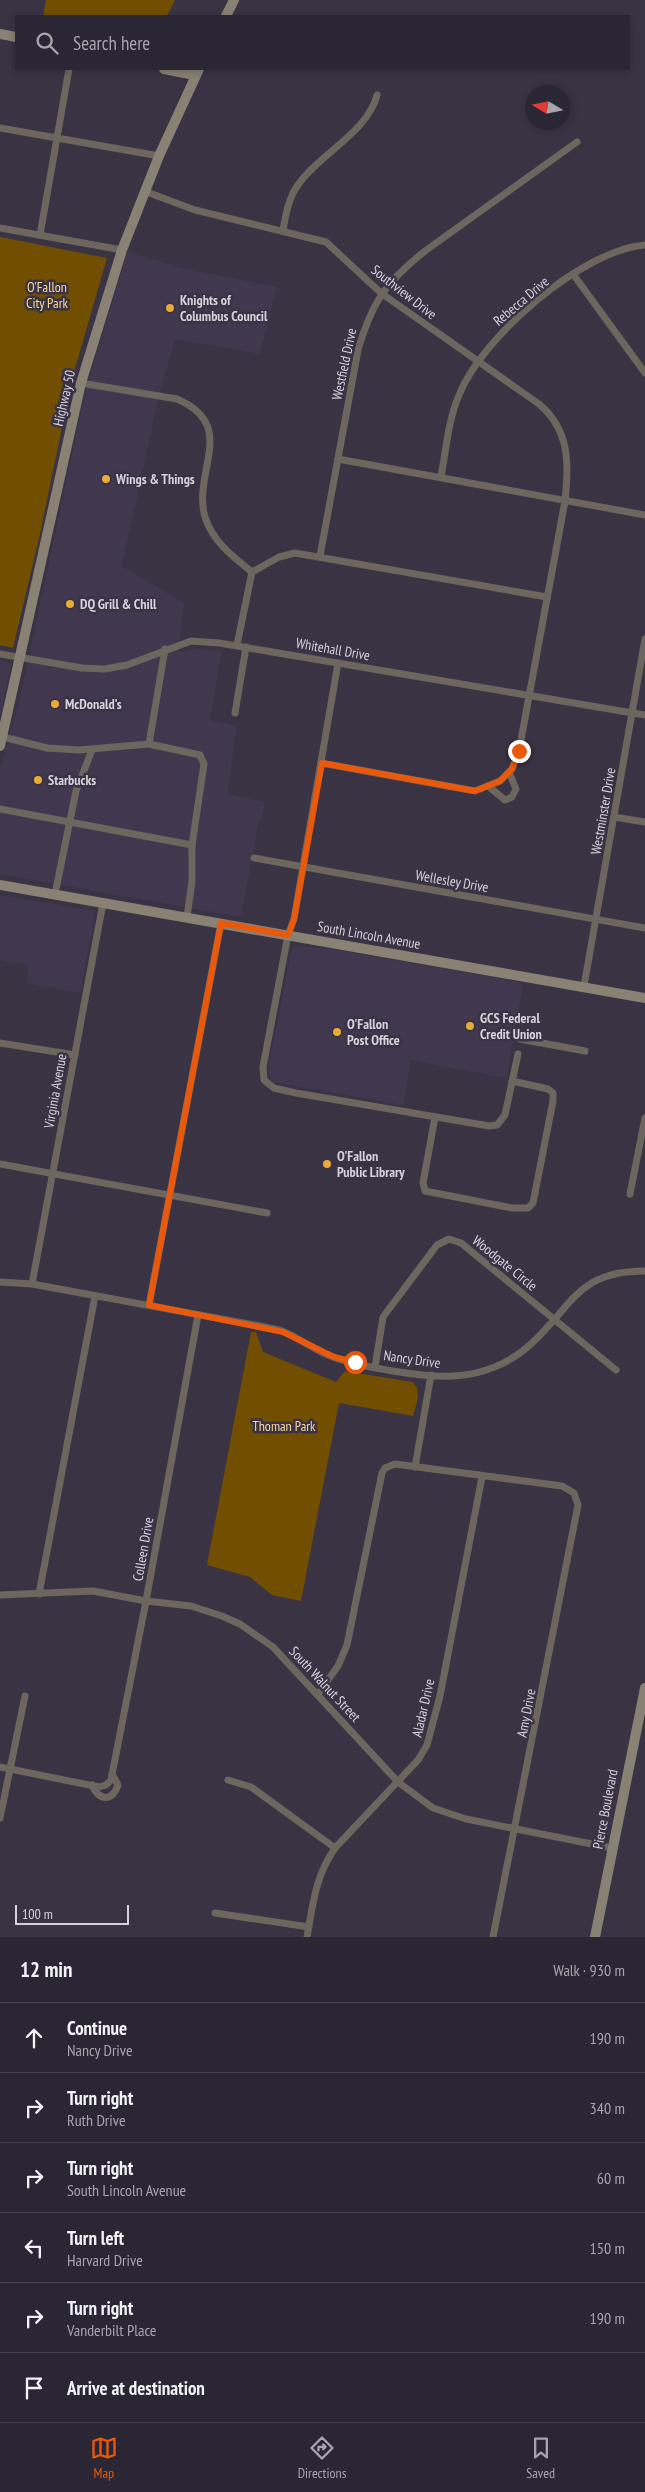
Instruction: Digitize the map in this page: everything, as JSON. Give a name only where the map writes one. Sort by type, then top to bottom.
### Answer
[{"type":"main road","points":[[226,15],[234,0]]},
{"type":"main road","points":[[0,34],[15,37]]},
{"type":"main road","points":[[175,70],[197,72]]},
{"type":"main road","name":"Highway 50","points":[[1,742],[81,383],[122,250],[144,191],[197,72]]},
{"type":"main road","name":"South Lincoln Avenue","points":[[0,885],[645,998]]},
{"type":"main road","name":"Pierce Boulevard","points":[[595,1937],[645,1688]]},
{"type":"street","points":[[40,235],[55,139],[69,70]]},
{"type":"street","points":[[283,230],[293,193],[304,178],[370,114],[377,95]]},
{"type":"street","points":[[0,128],[159,156]]},
{"type":"street","name":"Westfield Drive","points":[[320,556],[358,350],[367,320],[381,293],[402,269],[425,251],[577,142]]},
{"type":"street","name":"Southview Drive","points":[[144,191],[195,210],[326,242],[381,293],[539,404],[556,421],[568,453],[565,501],[519,751],[509,772]]},
{"type":"street","points":[[0,228],[122,250]]},
{"type":"street","name":"Rebecca Drive","points":[[442,477],[453,411],[459,394],[478,360],[510,324],[573,274],[599,259],[633,246],[645,245]]},
{"type":"street","points":[[573,274],[645,373]]},
{"type":"street","points":[[81,383],[177,398],[190,404],[200,414],[210,432],[210,449],[203,490],[205,517],[221,546],[252,572]]},
{"type":"street","points":[[338,459],[645,515]]},
{"type":"street","points":[[237,646],[252,572],[264,564],[295,553],[547,597]]},
{"type":"street","name":"Westminster Drive","points":[[584,986],[645,639]]},
{"type":"street","name":"Whitehall Drive","points":[[0,654],[82,668],[105,669],[127,665],[165,649],[191,641],[246,647],[645,715]]},
{"type":"street","points":[[235,713],[246,647]]},
{"type":"street","points":[[149,744],[165,649]]},
{"type":"street","points":[[338,663],[294,919],[288,935],[263,1067],[264,1080],[281,1090],[489,1126],[497,1125],[505,1115],[518,1054]]},
{"type":"street","points":[[1,742],[47,748],[92,750],[149,744],[200,755],[204,764],[192,845],[192,881],[186,917]]},
{"type":"street","points":[[55,894],[78,784],[92,750]]},
{"type":"street","points":[[322,763],[475,791],[500,781],[509,772],[516,789],[512,797],[505,800],[488,786]]},
{"type":"street","points":[[0,809],[70,824],[192,845]]},
{"type":"street","points":[[614,816],[645,822]]},
{"type":"street","name":"Wellesley Drive","points":[[254,858],[645,928]]},
{"type":"street","name":"Virginia Avenue","points":[[32,1284],[103,903]]},
{"type":"street","points":[[149,1305],[168,1196],[221,923]]},
{"type":"street","points":[[520,1039],[585,1051]]},
{"type":"street","points":[[0,1043],[74,1055]]},
{"type":"street","points":[[435,1117],[424,1183],[425,1192],[512,1208],[528,1208],[533,1203],[553,1093],[548,1089],[512,1081]]},
{"type":"street","points":[[630,1194],[645,1118]]},
{"type":"street","points":[[0,1164],[53,1172],[168,1196],[267,1213]]},
{"type":"street","name":"Woodgate Circle","points":[[375,1367],[383,1317],[391,1303],[437,1245],[449,1239],[461,1243],[616,1370]]},
{"type":"street","name":"Nancy Drive","points":[[0,1282],[32,1284],[283,1332],[334,1357],[375,1367],[431,1375],[472,1375],[494,1368],[532,1343],[579,1291],[593,1281],[608,1274],[645,1270]]},
{"type":"street","points":[[39,1594],[95,1296]]},
{"type":"street","name":"Colleen Drive","points":[[92,1785],[106,1785],[111,1780],[146,1602],[198,1315]]},
{"type":"street","points":[[415,1467],[431,1375]]},
{"type":"street","points":[[318,1694],[338,1666],[347,1645],[382,1473],[385,1468],[395,1464],[482,1477]]},
{"type":"street","name":"Amy Drive","points":[[482,1477],[562,1486],[574,1493],[578,1504],[516,1829],[493,1937]]},
{"type":"street","name":"Aladar Drive","points":[[307,1937],[319,1875],[335,1848],[418,1760],[427,1745],[440,1696],[482,1477]]},
{"type":"street","name":"South Walnut Street","points":[[0,1595],[93,1591],[146,1602],[191,1606],[240,1624],[273,1647],[398,1782],[414,1796],[448,1815],[612,1848]]},
{"type":"street","points":[[0,1818],[25,1696]]},
{"type":"street","points":[[0,1767],[92,1785],[96,1794],[103,1797],[110,1796],[116,1792],[118,1785],[112,1774]]},
{"type":"street","points":[[228,1780],[251,1787],[335,1848]]},
{"type":"street","points":[[215,1913],[308,1927]]},
{"type":"shaded area","points":[[128,252],[182,268],[277,287],[260,354],[175,339],[158,401],[122,566],[184,603],[178,653],[194,649],[222,651],[210,720],[237,726],[227,794],[265,802],[262,820],[259,820],[241,917],[0,874],[0,768],[18,707],[81,412],[99,344]]},
{"type":"shaded area","points":[[0,659],[10,663],[10,668],[0,716]]},
{"type":"shaded area","points":[[0,895],[93,911],[94,921],[80,993],[27,983],[28,965],[0,960]]},
{"type":"shaded area","points":[[297,946],[331,949],[518,982],[523,986],[506,1078],[411,1060],[403,1105],[273,1082],[269,1077],[268,1069],[291,952]]},
{"type":"green space","points":[[46,0],[175,0],[168,15],[43,15]]},
{"type":"green space","name":"O'Fallon City Park","points":[[0,237],[107,258],[72,379],[40,534],[13,648],[0,645]]},
{"type":"green space","name":"Thoman Park","points":[[251,1332],[256,1332],[263,1352],[336,1382],[345,1371],[412,1382],[417,1387],[418,1398],[413,1416],[339,1403],[301,1601],[272,1595],[250,1577],[207,1565]]},
{"type":"place","name":"Knights of Columbus Council","points":[[170,308]]},
{"type":"place","name":"Wings & Things","points":[[106,479]]},
{"type":"place","name":"DQ Grill & Chill","points":[[70,604]]},
{"type":"place","name":"McDonald's","points":[[55,704]]},
{"type":"place","name":"Starbucks","points":[[38,780]]},
{"type":"place","name":"GCS Federal Credit Union","points":[[470,1026]]},
{"type":"place","name":"O'Fallon Post Office","points":[[337,1032]]},
{"type":"place","name":"O'Fallon Public Library","points":[[327,1164]]},
{"type":"route","points":[[355,1362],[334,1357],[312,1348],[283,1332],[149,1305],[168,1196],[221,923],[288,935],[294,919],[322,763],[475,791],[500,781],[512,769],[519,751]]}]
